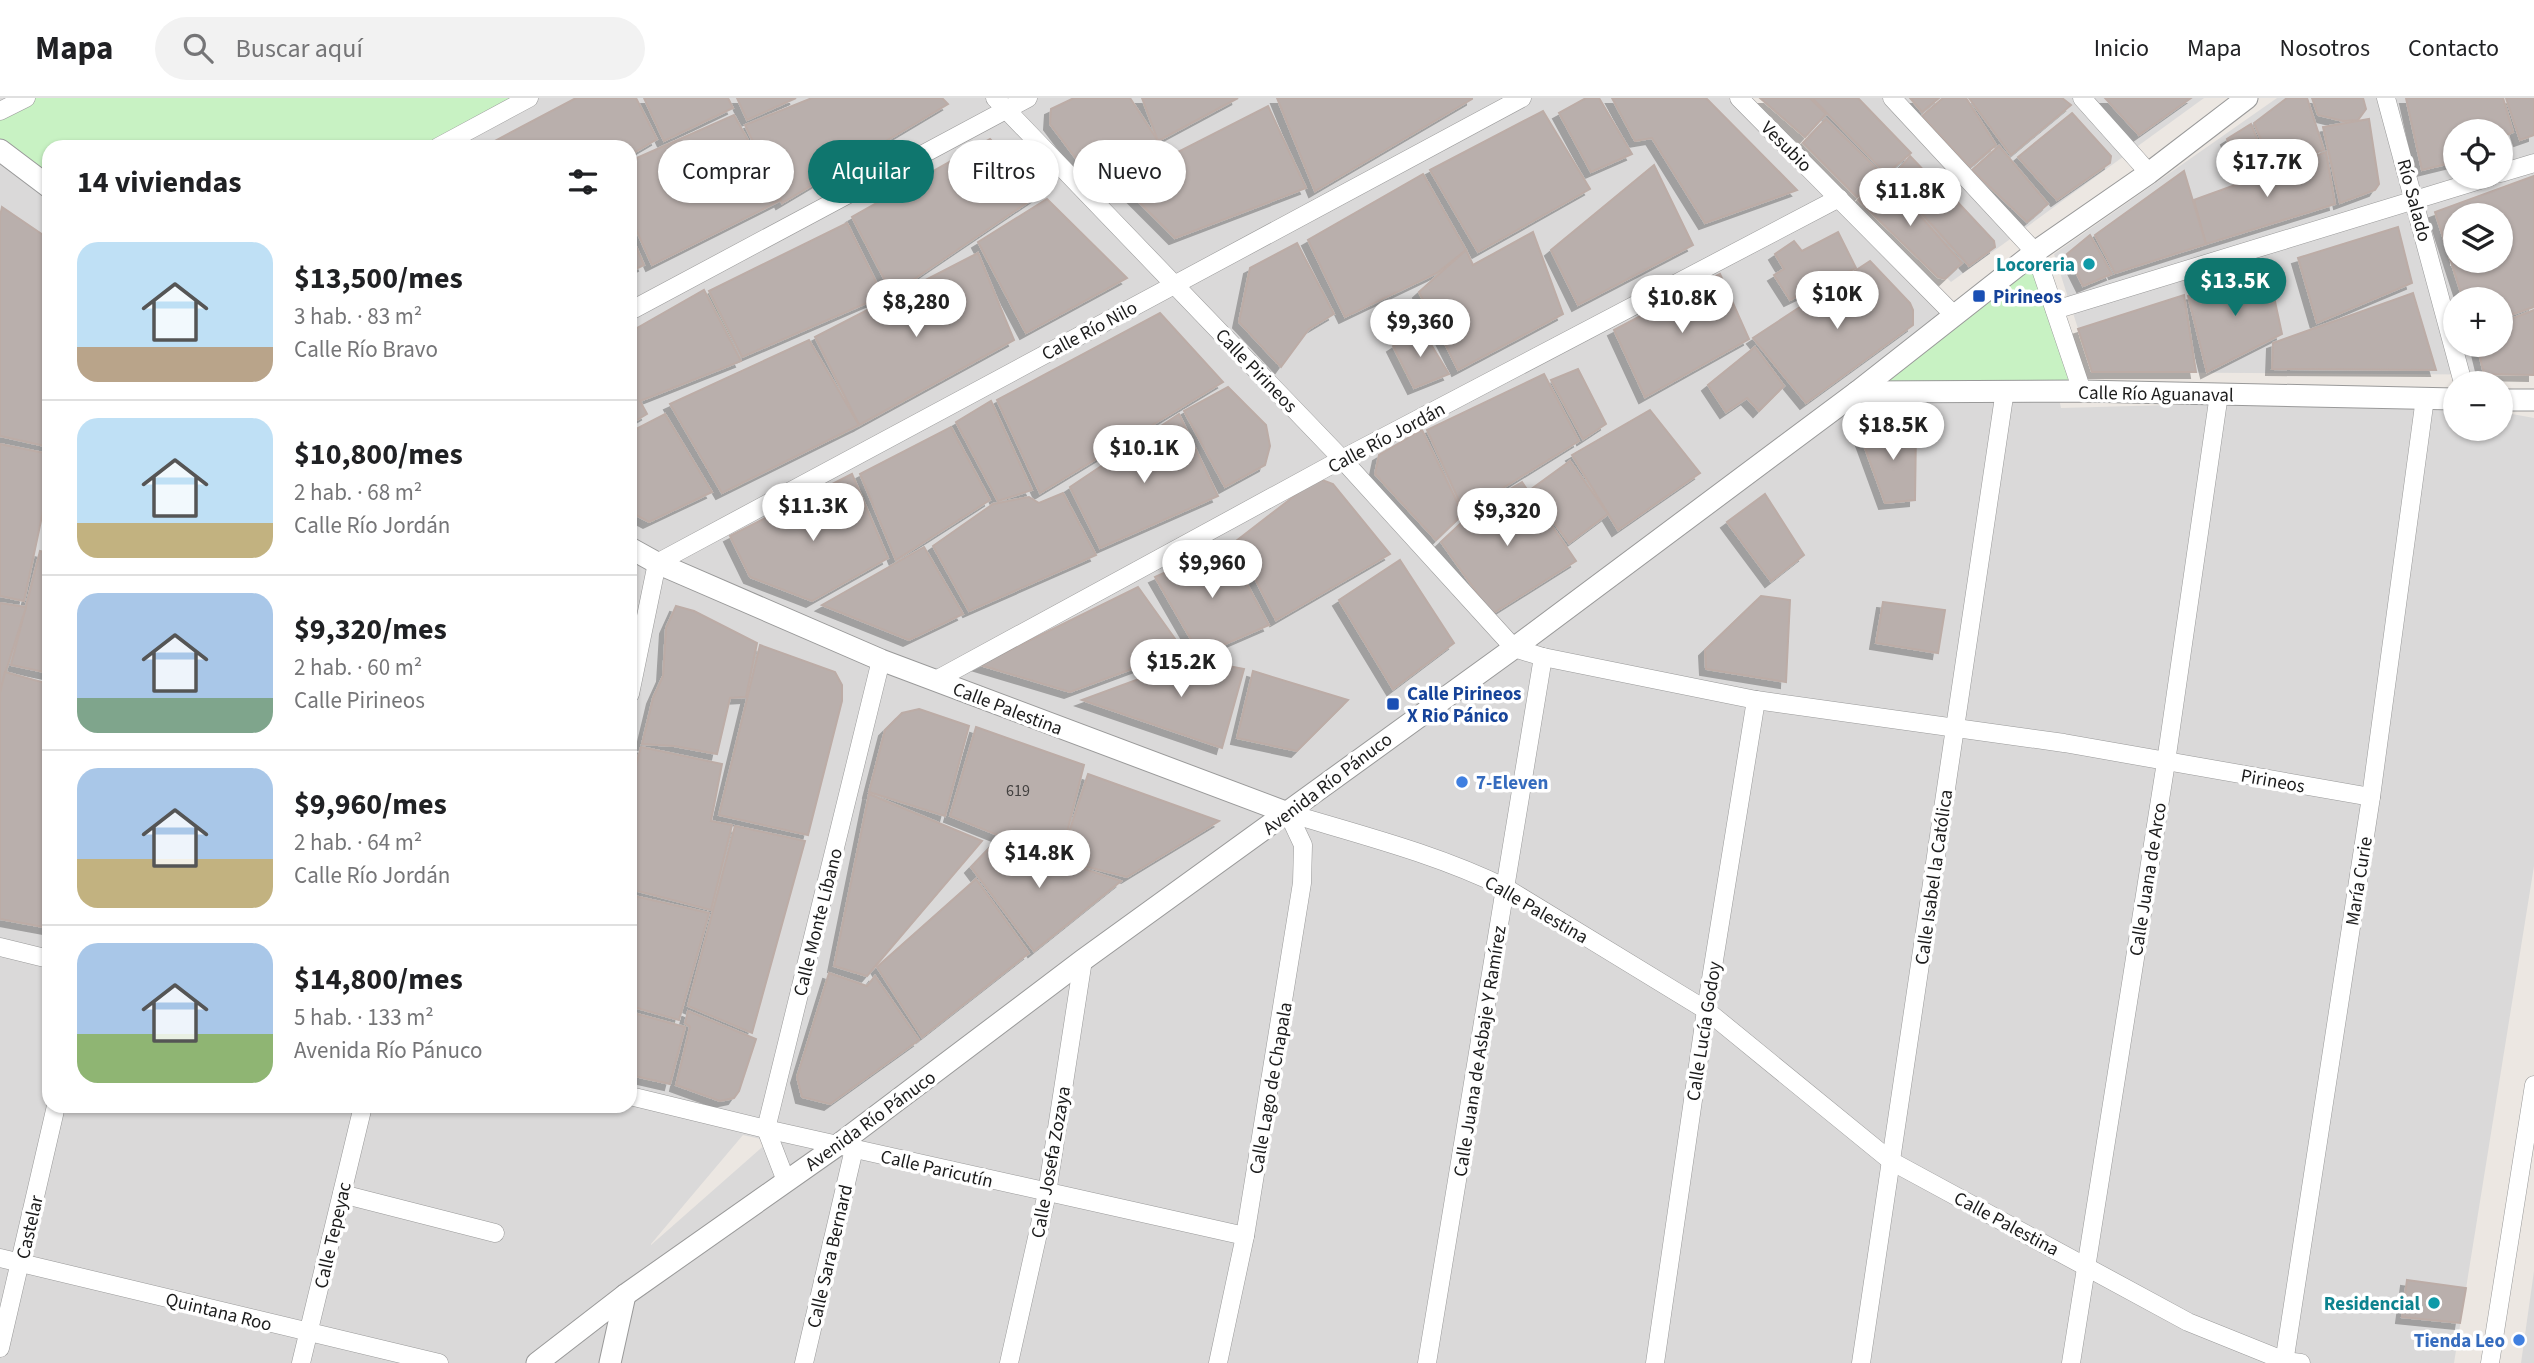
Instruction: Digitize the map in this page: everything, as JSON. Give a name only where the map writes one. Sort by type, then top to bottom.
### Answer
[{"type":"street","points":[[0,111],[26,98]]},
{"type":"street","points":[[451,140],[529,98]]},
{"type":"street","points":[[637,308],[1001,104],[1028,98]]},
{"type":"street","name":"Calle Río Nilo","points":[[657,563],[1522,98]]},
{"type":"street","name":"Vesubio","points":[[1739,98],[1953,314]]},
{"type":"street","points":[[1892,98],[2035,252],[2082,391]]},
{"type":"street","points":[[2082,98],[2149,173]]},
{"type":"street","name":"Avenida Río Pánuco","points":[[537,1363],[625,1295],[786,1181],[846,1147],[1083,960],[1514,648],[1857,392],[2035,252],[2149,173],[2247,98]]},
{"type":"street","name":"Río Salado","points":[[2386,98],[2460,371]]},
{"type":"street","name":"Calle Pirineos","points":[[1001,104],[1342,459],[1514,648]]},
{"type":"street","points":[[1,156],[42,182]]},
{"type":"street","points":[[2513,169],[2534,163]]},
{"type":"street","points":[[2056,310],[2451,189]]},
{"type":"street","name":"Calle Río Jordán","points":[[936,680],[1342,459],[1839,198]]},
{"type":"street","name":"Calle Río Aguanaval","points":[[1857,392],[2005,390],[2443,399]]},
{"type":"street","name":"Calle Isabel la Católica","points":[[1861,1363],[2005,390]]},
{"type":"street","name":"Calle Juana de Arco","points":[[2071,1363],[2166,762],[2218,394]]},
{"type":"street","name":"María Curie","points":[[2290,1362],[2425,398]]},
{"type":"street","points":[[2513,400],[2534,400]]},
{"type":"street","name":"Calle Palestina","points":[[637,552],[881,660],[1288,813],[1477,873],[1706,1010],[1891,1161],[2189,1322],[2290,1362]]},
{"type":"street","points":[[637,660],[657,563]]},
{"type":"street","name":"Pirineos","points":[[1514,648],[1543,657],[1756,700],[1956,726],[2371,797]]},
{"type":"street","name":"Calle Juana de Asbaje Y Ramírez","points":[[1427,1363],[1543,657]]},
{"type":"street","name":"Calle Monte Líbano","points":[[766,1129],[881,660]]},
{"type":"street","name":"Calle Lucía Godoy","points":[[1655,1363],[1706,1010],[1756,700]]},
{"type":"street","name":"Calle Lago de Chapala","points":[[1219,1363],[1245,1236],[1302,883],[1303,845],[1288,813]]},
{"type":"street","points":[[0,947],[42,957]]},
{"type":"street","name":"Calle Josefa Zozaya","points":[[1009,1363],[1047,1193],[1083,960]]},
{"type":"street","points":[[2490,1363],[2534,1085]]},
{"type":"street","name":"Calle Paricutín","points":[[637,1098],[1245,1236]]},
{"type":"street","name":"Castelar","points":[[0,1348],[54,1113]]},
{"type":"street","name":"Calle Tepeyac","points":[[301,1363],[361,1113]]},
{"type":"street","points":[[766,1129],[786,1181]]},
{"type":"street","name":"Calle Sara Bernard","points":[[804,1363],[846,1147]]},
{"type":"street","points":[[342,1194],[495,1233]]},
{"type":"street","name":"Quintana Roo","points":[[0,1258],[439,1363]]},
{"type":"street","points":[[610,1363],[625,1295]]},
{"type":"shaded area","points":[[0,98],[1729,98],[1963,337],[2035,284],[2061,408],[2425,398],[2443,401],[2443,441],[2513,441],[2513,414],[2534,418],[2534,866],[2454,1363],[0,1363]],"holes":[[[743,1135],[769,1141],[651,1245]]]},
{"type":"shaded area","points":[[1771,98],[2204,98],[1951,282]]},
{"type":"shaded area","points":[[2277,98],[2534,98],[2534,375],[2513,375],[2513,371],[2443,371],[2443,374],[2092,372],[2054,254]]},
{"type":"shaded area","points":[[2534,1271],[2534,1363],[2521,1363]]},
{"type":"green space","points":[[30,98],[529,98],[451,140],[42,140],[42,182],[0,149],[0,114]]},
{"type":"green space","points":[[2035,252],[2082,391],[1857,392]]},
{"type":"building","points":[[576,98],[636,98],[657,139],[637,151],[637,140],[497,140]]},
{"type":"building","points":[[644,98],[728,98],[733,108],[664,140]]},
{"type":"building","points":[[737,98],[796,98],[747,120]]},
{"type":"building","points":[[812,98],[942,98],[948,104],[888,140],[808,140],[808,187],[794,196],[794,140],[752,140],[745,125]]},
{"type":"building","points":[[1074,98],[1130,98],[1157,140],[1073,140],[1073,155],[1050,124],[1051,109]]},
{"type":"building","points":[[1142,98],[1238,98],[1160,140]]},
{"type":"building","points":[[1277,98],[1472,98],[1472,99],[1315,191]]},
{"type":"building","points":[[1586,98],[1599,98],[1632,154],[1591,172],[1559,113]]},
{"type":"building","points":[[1612,98],[1706,98],[1797,190],[1705,223],[1652,138],[1635,141]]},
{"type":"building","points":[[1760,98],[1810,98],[1826,114],[1805,137]]},
{"type":"building","points":[[1812,98],[1858,98],[1911,153],[1886,174]]},
{"type":"building","points":[[1910,98],[1939,98],[1922,112]]},
{"type":"building","points":[[1943,98],[1966,98],[1996,145],[1970,167],[1922,116]]},
{"type":"building","points":[[1969,98],[2062,98],[2071,105],[2011,155]]},
{"type":"building","points":[[2105,98],[2191,98],[2139,135]]},
{"type":"building","points":[[2287,98],[2307,98],[2324,150],[2273,168],[2254,123]]},
{"type":"building","points":[[2312,98],[2363,98],[2366,109],[2358,120],[2343,121],[2318,115]]},
{"type":"building","points":[[2406,98],[2503,98],[2509,119],[2443,119],[2443,165],[2422,170]]},
{"type":"building","points":[[2506,98],[2534,98],[2534,135],[2520,140]]},
{"type":"building","points":[[1268,106],[1306,188],[1175,238],[1140,203],[1186,203],[1186,148]]},
{"type":"building","points":[[1543,111],[1590,189],[1478,252],[1430,170]]},
{"type":"building","points":[[2072,113],[2111,156],[2110,163],[2057,200],[2018,157]]},
{"type":"building","points":[[734,115],[748,140],[677,140]]},
{"type":"building","points":[[1826,119],[1882,174],[1857,197],[1803,143]]},
{"type":"building","points":[[2369,119],[2379,184],[2375,190],[2340,203],[2323,127]]},
{"type":"building","points":[[2251,124],[2270,171],[2241,179],[2227,139]]},
{"type":"building","points":[[1999,146],[2048,204],[2027,222],[1972,170]]},
{"type":"building","points":[[658,149],[658,203],[775,203],[652,265],[637,232],[637,158]]},
{"type":"building","points":[[2326,152],[2335,204],[2206,244],[2194,200]]},
{"type":"building","points":[[1910,156],[1932,179],[1910,200],[1890,181]]},
{"type":"building","points":[[948,163],[948,203],[1027,203],[892,294],[852,217],[877,203],[934,203],[934,171]]},
{"type":"building","points":[[1654,165],[1693,245],[1578,305],[1551,250]]},
{"type":"building","points":[[2184,171],[2206,244],[2115,273],[2095,235]]},
{"type":"building","points":[[1423,174],[1466,250],[1437,273],[1345,317],[1308,240]]},
{"type":"building","points":[[1884,175],[1962,263],[1945,279],[1938,277],[1858,200]]},
{"type":"building","points":[[2534,176],[2534,307],[2513,314],[2513,287],[2459,287],[2455,273],[2513,273],[2513,203],[2460,203],[2498,189],[2513,189],[2513,184]]},
{"type":"building","points":[[1937,180],[1994,241],[1995,247],[1969,266],[1913,204]]},
{"type":"building","points":[[1041,203],[1051,203],[1127,278],[1026,333],[978,242]]},
{"type":"building","points":[[2,207],[42,234],[42,445],[0,436]]},
{"type":"building","points":[[2443,209],[2443,237],[2435,212]]},
{"type":"building","points":[[847,223],[883,296],[742,357],[709,291]]},
{"type":"building","points":[[2398,227],[2412,283],[2317,323],[2298,258]]},
{"type":"building","points":[[1533,232],[1563,314],[1458,370],[1419,292],[1466,250],[1473,265]]},
{"type":"building","points":[[1838,232],[1856,268],[1790,300],[1774,275],[1784,269],[1775,254],[1794,241],[1802,251]]},
{"type":"building","name":"Locoreria","points":[[2090,235],[2112,274],[2083,286],[2067,254]]},
{"type":"building","points":[[1297,243],[1334,314],[1309,329],[1281,367],[1239,322],[1250,268]]},
{"type":"building","points":[[637,248],[644,265],[637,268]]},
{"type":"building","points":[[978,253],[1014,340],[859,425],[815,337]]},
{"type":"building","points":[[1870,261],[1910,303],[1913,325],[1806,403],[1753,338]]},
{"type":"building","points":[[2268,269],[2282,334],[2207,372],[2188,296]]},
{"type":"building","points":[[1720,274],[1749,339],[1645,397],[1614,330]]},
{"type":"building","points":[[704,290],[741,361],[640,401],[647,414],[637,420],[637,328]]},
{"type":"building","points":[[2413,293],[2436,370],[2272,369],[2273,343]]},
{"type":"building","points":[[2184,295],[2196,372],[2092,372],[2078,329]]},
{"type":"building","points":[[2534,310],[2534,375],[2513,375],[2513,371],[2483,371],[2480,357],[2513,357],[2513,318]]},
{"type":"building","points":[[1160,313],[1223,382],[1040,493],[997,400]]},
{"type":"building","points":[[1421,328],[1449,374],[1414,388],[1393,346]]},
{"type":"building","points":[[809,340],[859,425],[722,493],[670,404]]},
{"type":"building","points":[[1755,347],[1784,386],[1759,411],[1747,398],[1726,412],[1708,385]]},
{"type":"building","points":[[1578,369],[1606,424],[1583,439],[1551,380]]},
{"type":"building","points":[[1544,374],[1579,441],[1464,512],[1427,430]]},
{"type":"building","points":[[1228,387],[1266,425],[1270,446],[1265,465],[1225,487],[1184,411]]},
{"type":"building","points":[[991,401],[1032,490],[998,501],[956,422]]},
{"type":"building","points":[[1650,410],[1700,473],[1618,530],[1572,455]]},
{"type":"building","points":[[665,414],[712,492],[649,522],[637,516],[637,428]]},
{"type":"building","points":[[1179,414],[1218,496],[1100,548],[1070,487]]},
{"type":"building","points":[[951,427],[990,500],[896,560],[860,474]]},
{"type":"building","points":[[1858,429],[1916,430],[1915,500],[1885,503]]},
{"type":"building","points":[[1422,430],[1463,514],[1436,540],[1375,474],[1379,455]]},
{"type":"building","points":[[0,444],[42,453],[42,516],[24,601],[0,596]]},
{"type":"building","points":[[1570,461],[1608,514],[1569,543],[1530,490]]},
{"type":"building","points":[[852,474],[888,558],[812,601],[750,577],[730,536]]},
{"type":"building","points":[[1322,480],[1333,484],[1390,554],[1276,620],[1236,541],[1310,484]]},
{"type":"building","points":[[1522,482],[1576,561],[1492,614],[1441,542],[1476,509]]},
{"type":"building","points":[[1063,493],[1096,555],[969,611],[933,546],[993,504],[1029,497],[1039,503]]},
{"type":"building","points":[[1765,494],[1804,555],[1771,581],[1727,522]]},
{"type":"building","points":[[1226,545],[1269,625],[1200,655],[1155,577]]},
{"type":"building","points":[[924,547],[963,614],[909,640],[822,605]]},
{"type":"building","points":[[40,551],[42,551],[42,672],[11,665]]},
{"type":"building","points":[[1400,560],[1454,643],[1393,689],[1339,600]]},
{"type":"building","points":[[1138,587],[1183,650],[1070,692],[980,665]]},
{"type":"building","points":[[1761,596],[1790,600],[1786,682],[1706,669],[1705,650]]},
{"type":"building","points":[[1883,602],[1945,610],[1938,653],[1876,643]]},
{"type":"building","points":[[0,603],[26,607],[0,690]]},
{"type":"building","points":[[676,606],[694,611],[757,643],[746,697],[730,698],[717,754],[674,746],[642,744],[653,698],[663,676],[666,628]]},
{"type":"building","points":[[760,645],[835,672],[842,685],[842,701],[808,835],[719,815]]},
{"type":"building","points":[[1193,659],[1244,669],[1222,748],[1082,700]]},
{"type":"building","points":[[1253,671],[1348,700],[1297,751],[1237,738]]},
{"type":"building","points":[[5,672],[42,682],[42,927],[0,919],[0,693]]},
{"type":"building","points":[[919,709],[969,726],[945,816],[869,792],[885,730],[902,713]]},
{"type":"building","points":[[976,727],[1084,765],[1060,860],[950,816]]},
{"type":"building","points":[[641,747],[722,764],[711,821],[732,825],[711,910],[637,891],[637,762]]},
{"type":"building","points":[[1088,774],[1219,821],[1127,877],[1060,860]]},
{"type":"building","points":[[869,794],[982,841],[867,976],[834,966]]},
{"type":"building","points":[[735,826],[805,841],[752,1033],[688,1006]]},
{"type":"building","points":[[997,840],[1121,881],[1034,951],[971,867]]},
{"type":"building","points":[[976,879],[1029,953],[922,1037],[877,967]]},
{"type":"building","points":[[637,897],[709,913],[679,1020],[637,1008]]},
{"type":"building","points":[[829,973],[867,986],[875,976],[919,1040],[830,1104],[802,1097],[797,1077]]},
{"type":"building","points":[[688,1011],[756,1039],[739,1091],[734,1098],[720,1101],[676,1085],[690,1027],[685,1023]]},
{"type":"building","points":[[637,1014],[685,1027],[670,1084],[637,1077]]},
{"type":"building","name":"Residencial","points":[[2407,1280],[2466,1288],[2460,1323],[2402,1317]]},
{"type":"place","name":"Locoreria","points":[[2089,264]]},
{"type":"place","name":"Pirineos","points":[[1979,296]]},
{"type":"place","name":"Calle Pirineos X Rio Pánico","points":[[1393,704]]},
{"type":"place","name":"7-Eleven","points":[[1462,782]]},
{"type":"place","name":"Residencial","points":[[2434,1303]]},
{"type":"place","name":"Tienda Leo","points":[[2519,1340]]}]
